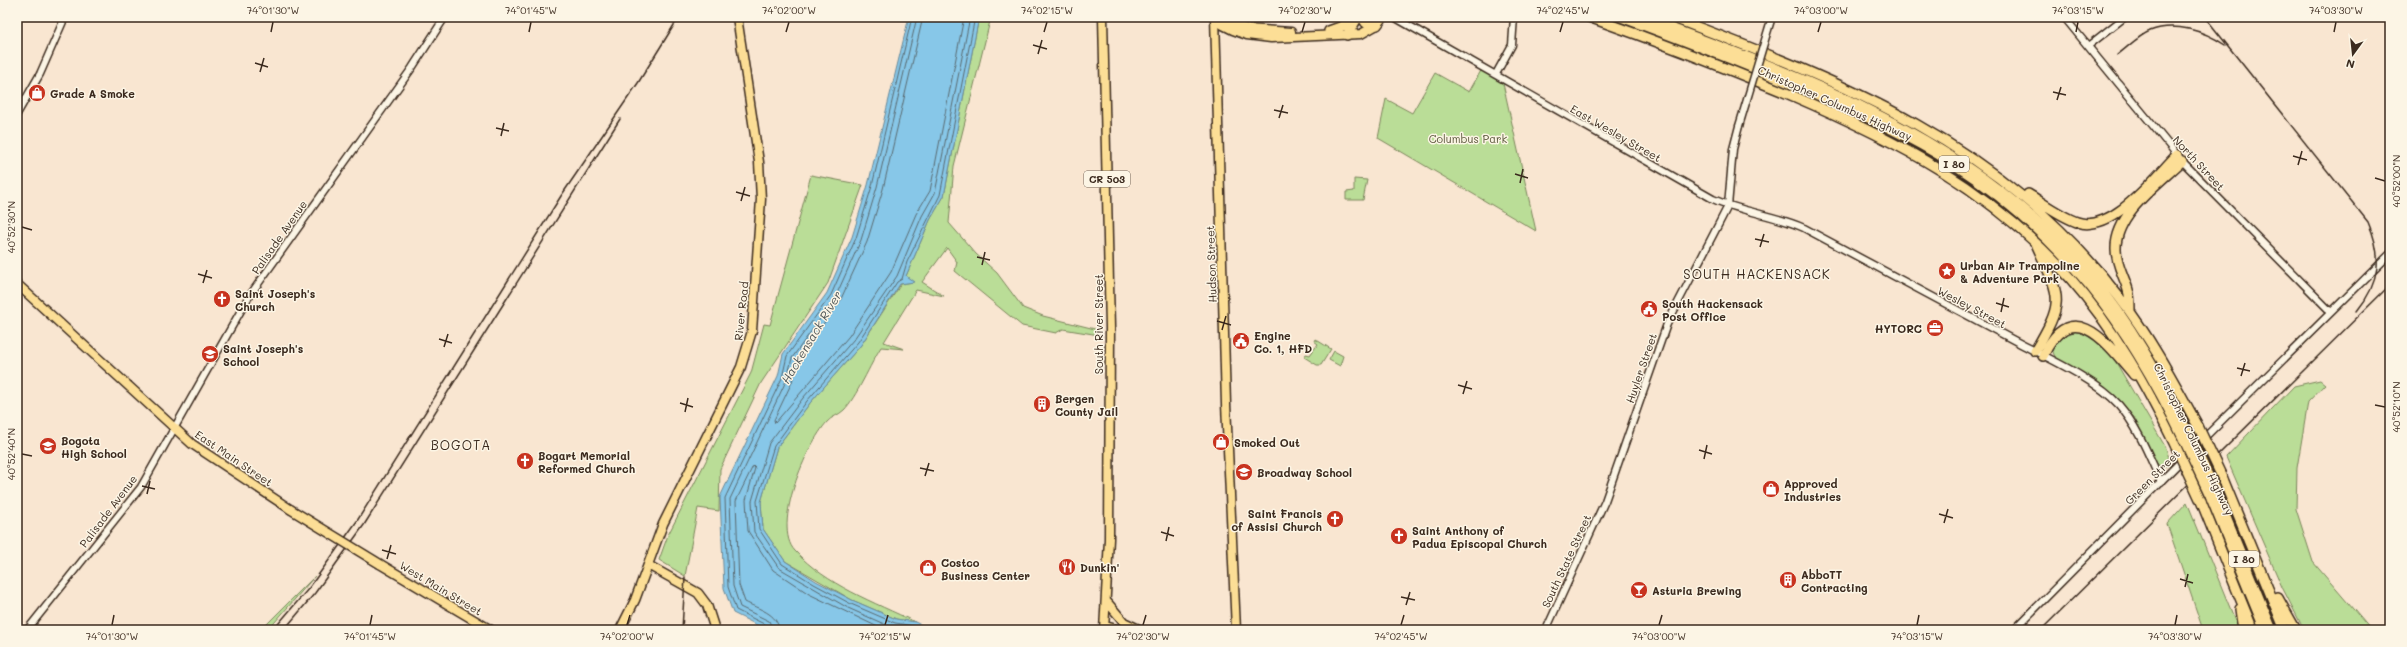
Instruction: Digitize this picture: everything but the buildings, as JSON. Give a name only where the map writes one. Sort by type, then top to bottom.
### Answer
[{"type":"highway","points":[[1329,31],[1343,26],[1351,17]]},
{"type":"highway","points":[[1348,33],[1358,17]]},
{"type":"highway","points":[[1362,17],[1366,23],[1375,24],[1383,17]]},
{"type":"highway","name":"Christopher Columbus Highway","points":[[1589,17],[1759,82],[1881,136],[1927,160],[1970,188],[2035,241],[2071,279],[2096,310],[2122,347],[2149,392],[2201,501],[2252,630]]},
{"type":"highway","name":"Christopher Columbus Highway","points":[[1621,17],[1742,63],[1876,121],[1937,154],[1993,192],[2058,250],[2103,302],[2147,368],[2186,438]]},
{"type":"highway","name":"Christopher Columbus Highway","points":[[1642,17],[1766,66],[1886,118],[1946,151],[2003,191],[2067,250],[2112,303],[2150,361],[2211,491],[2272,630]]},
{"type":"highway","name":"Christopher Columbus Highway","points":[[1671,17],[1781,60],[1889,109],[1944,139],[2002,179],[2067,237],[2130,312],[2171,376],[2198,426],[2223,479],[2265,577],[2285,630]]},
{"type":"highway","points":[[2002,179],[2068,218],[2081,223],[2096,223],[2112,218],[2120,212],[2180,158]]},
{"type":"highway","points":[[2130,312],[2128,290],[2117,255],[2118,232],[2131,211],[2180,158]]},
{"type":"highway","points":[[2035,241],[2052,280],[2057,299],[2053,319],[2039,353]]},
{"type":"highway","points":[[2039,353],[2052,339],[2065,329],[2074,327],[2090,330],[2107,343],[2149,392]]},
{"type":"highway","name":"Christopher Columbus Highway","points":[[2211,491],[2265,630]]},
{"type":"highway","points":[[2265,577],[2296,630]]},
{"type":"highway","points":[[2239,598],[2244,630]]},
{"type":"main road","name":"River Road","points":[[620,630],[635,600],[668,513],[741,367],[752,331],[761,217],[761,180],[737,17]]},
{"type":"main road","name":"South River Street","points":[[1103,17],[1110,328],[1106,602],[1104,628]]},
{"type":"main road","points":[[1215,17],[1260,31],[1329,31]]},
{"type":"main road","points":[[1215,17],[1223,25],[1233,30],[1253,36],[1271,38],[1348,33],[1361,34],[1375,24]]},
{"type":"main road","name":"Hudson Street","points":[[1215,17],[1226,404],[1236,630]]},
{"type":"main road","points":[[1216,40],[1226,30],[1233,30]]},
{"type":"main road","name":"East Main Street","points":[[17,284],[174,428],[206,455],[380,564]]},
{"type":"main road","name":"West Main Street","points":[[380,564],[491,630]]},
{"type":"main road","points":[[648,565],[698,593],[707,605],[715,630]]},
{"type":"main road","points":[[1106,602],[1124,622],[1141,630]]},
{"type":"main road","points":[[1104,628],[1120,630]]},
{"type":"street","points":[[17,114],[40,74],[65,17]]},
{"type":"street","name":"Palisade Avenue","points":[[28,630],[142,486],[248,298],[412,68],[445,17]]},
{"type":"street","points":[[1496,74],[1512,45],[1514,17]]},
{"type":"street","name":"North Street","points":[[2064,17],[2180,158],[2331,312]]},
{"type":"street","points":[[2088,46],[2125,17]]},
{"type":"street","points":[[1375,24],[1396,18]]},
{"type":"street","name":"East Wesley Street","points":[[1396,18],[1496,74],[1602,137],[1728,206]]},
{"type":"street","name":"Huyler Street","points":[[1605,501],[1667,324],[1728,206],[1733,149],[1771,18]]},
{"type":"street","points":[[1329,31],[1348,33]]},
{"type":"street","name":"Wesley Street","points":[[1728,206],[1784,220],[1804,228],[2039,353],[2104,392],[2119,405],[2135,429],[2161,482]]},
{"type":"street","name":"Green Street","points":[[2014,630],[2390,254]]},
{"type":"street","name":"South State Street","points":[[1546,630],[1605,501]]},
{"type":"green space","points":[[979,17],[991,17],[954,166],[949,223],[976,254],[997,273],[1023,308],[1043,316],[1099,330],[1099,335],[1063,329],[1056,333],[1022,326],[955,271],[957,262],[947,248],[922,282],[944,296],[916,290],[884,342],[904,349],[881,347],[849,405],[842,412],[829,420],[819,433],[810,448],[794,485],[789,505],[787,523],[789,539],[795,551],[821,574],[851,592],[915,622],[896,619],[852,600],[785,561],[763,529],[761,502],[777,447],[810,403],[861,345],[901,284],[913,282],[906,276],[930,220],[944,196]]},
{"type":"green space","name":"Columbus Park","points":[[1483,67],[1502,79],[1536,231],[1378,138],[1386,99],[1412,113],[1435,73],[1469,92]]},
{"type":"green space","points":[[811,175],[863,185],[828,283],[761,383],[720,469],[719,511],[698,508],[685,576],[659,560],[668,535],[751,373],[764,324],[770,325]]},
{"type":"green space","points":[[1354,179],[1367,180],[1363,200],[1346,200],[1346,192],[1354,191]]},
{"type":"green space","points":[[2076,331],[2092,335],[2107,347],[2166,448],[2171,465],[2160,467],[2153,458],[2134,417],[2101,385],[2055,357],[2051,347],[2059,338]]},
{"type":"green space","points":[[1315,339],[1331,349],[1321,365],[1317,365],[1304,357],[1306,354],[1310,355],[1318,344],[1314,341]]},
{"type":"green space","points":[[1334,351],[1343,356],[1340,366],[1329,360]]},
{"type":"green space","points":[[2320,380],[2325,384],[2308,402],[2297,468],[2296,509],[2313,562],[2371,630],[2304,630],[2282,587],[2226,457],[2294,386]]},
{"type":"green space","points":[[2187,502],[2239,630],[2203,630],[2167,524]]},
{"type":"green space","points":[[315,576],[268,630],[261,630]]},
{"type":"water","name":"Hackensack River","points":[[909,17],[979,17],[944,196],[930,220],[906,276],[914,282],[900,284],[861,345],[810,403],[777,447],[761,502],[763,529],[785,561],[816,581],[852,600],[896,619],[915,622],[931,630],[767,630],[733,613],[724,588],[720,497],[778,376],[783,354],[827,293],[852,237],[868,185]]},
{"type":"railway","points":[[273,630],[309,588],[357,521],[561,196],[638,83],[679,17]]},
{"type":"railway","points":[[2205,17],[2368,222],[2376,246],[2377,269],[2371,290],[2357,311]]},
{"type":"railway","points":[[2117,55],[2146,33],[2159,28],[2169,27],[2179,27],[2199,32],[2225,45]]},
{"type":"railway","points":[[284,630],[315,593],[364,525],[620,119]]},
{"type":"railway","points":[[2041,630],[2390,285]]},
{"type":"railway","points":[[682,630],[685,577]]},
{"type":"place","name":"Grade A Smoke","points":[[37,93]]},
{"type":"place","name":"Urban Air Trampoline & Adventure Park","points":[[1947,271]]},
{"type":"place","name":"Saint Joseph's Church","points":[[222,299]]},
{"type":"place","name":"South Hackensack Post Office","points":[[1649,309]]},
{"type":"place","name":"HYTORC","points":[[1935,328]]},
{"type":"place","name":"Engine Co. 1, HFD","points":[[1241,341]]},
{"type":"place","name":"Saint Joseph's School","points":[[210,354]]},
{"type":"place","name":"Bergen County Jail","points":[[1042,404]]},
{"type":"place","name":"Smoked Out","points":[[1221,442]]},
{"type":"place","name":"Bogota High School","points":[[48,446]]},
{"type":"place","name":"Bogart Memorial Reformed Church","points":[[525,461]]},
{"type":"place","name":"Broadway School","points":[[1244,472]]},
{"type":"place","name":"Approved Industries","points":[[1771,489]]},
{"type":"place","name":"Saint Francis of Assisi Church","points":[[1335,519]]},
{"type":"place","name":"Saint Anthony of Padua Episcopal Church","points":[[1399,536]]},
{"type":"place","name":"Dunkin'","points":[[1067,567]]},
{"type":"place","name":"Costco Business Center","points":[[928,568]]},
{"type":"place","name":"AbboTT Contracting","points":[[1788,580]]},
{"type":"place","name":"Asturia Brewing","points":[[1639,590]]},
{"type":"district","name":"SOUTH HACKENSACK","points":[[1757,273]]},
{"type":"district","name":"BOGOTA","points":[[461,444]]}]
